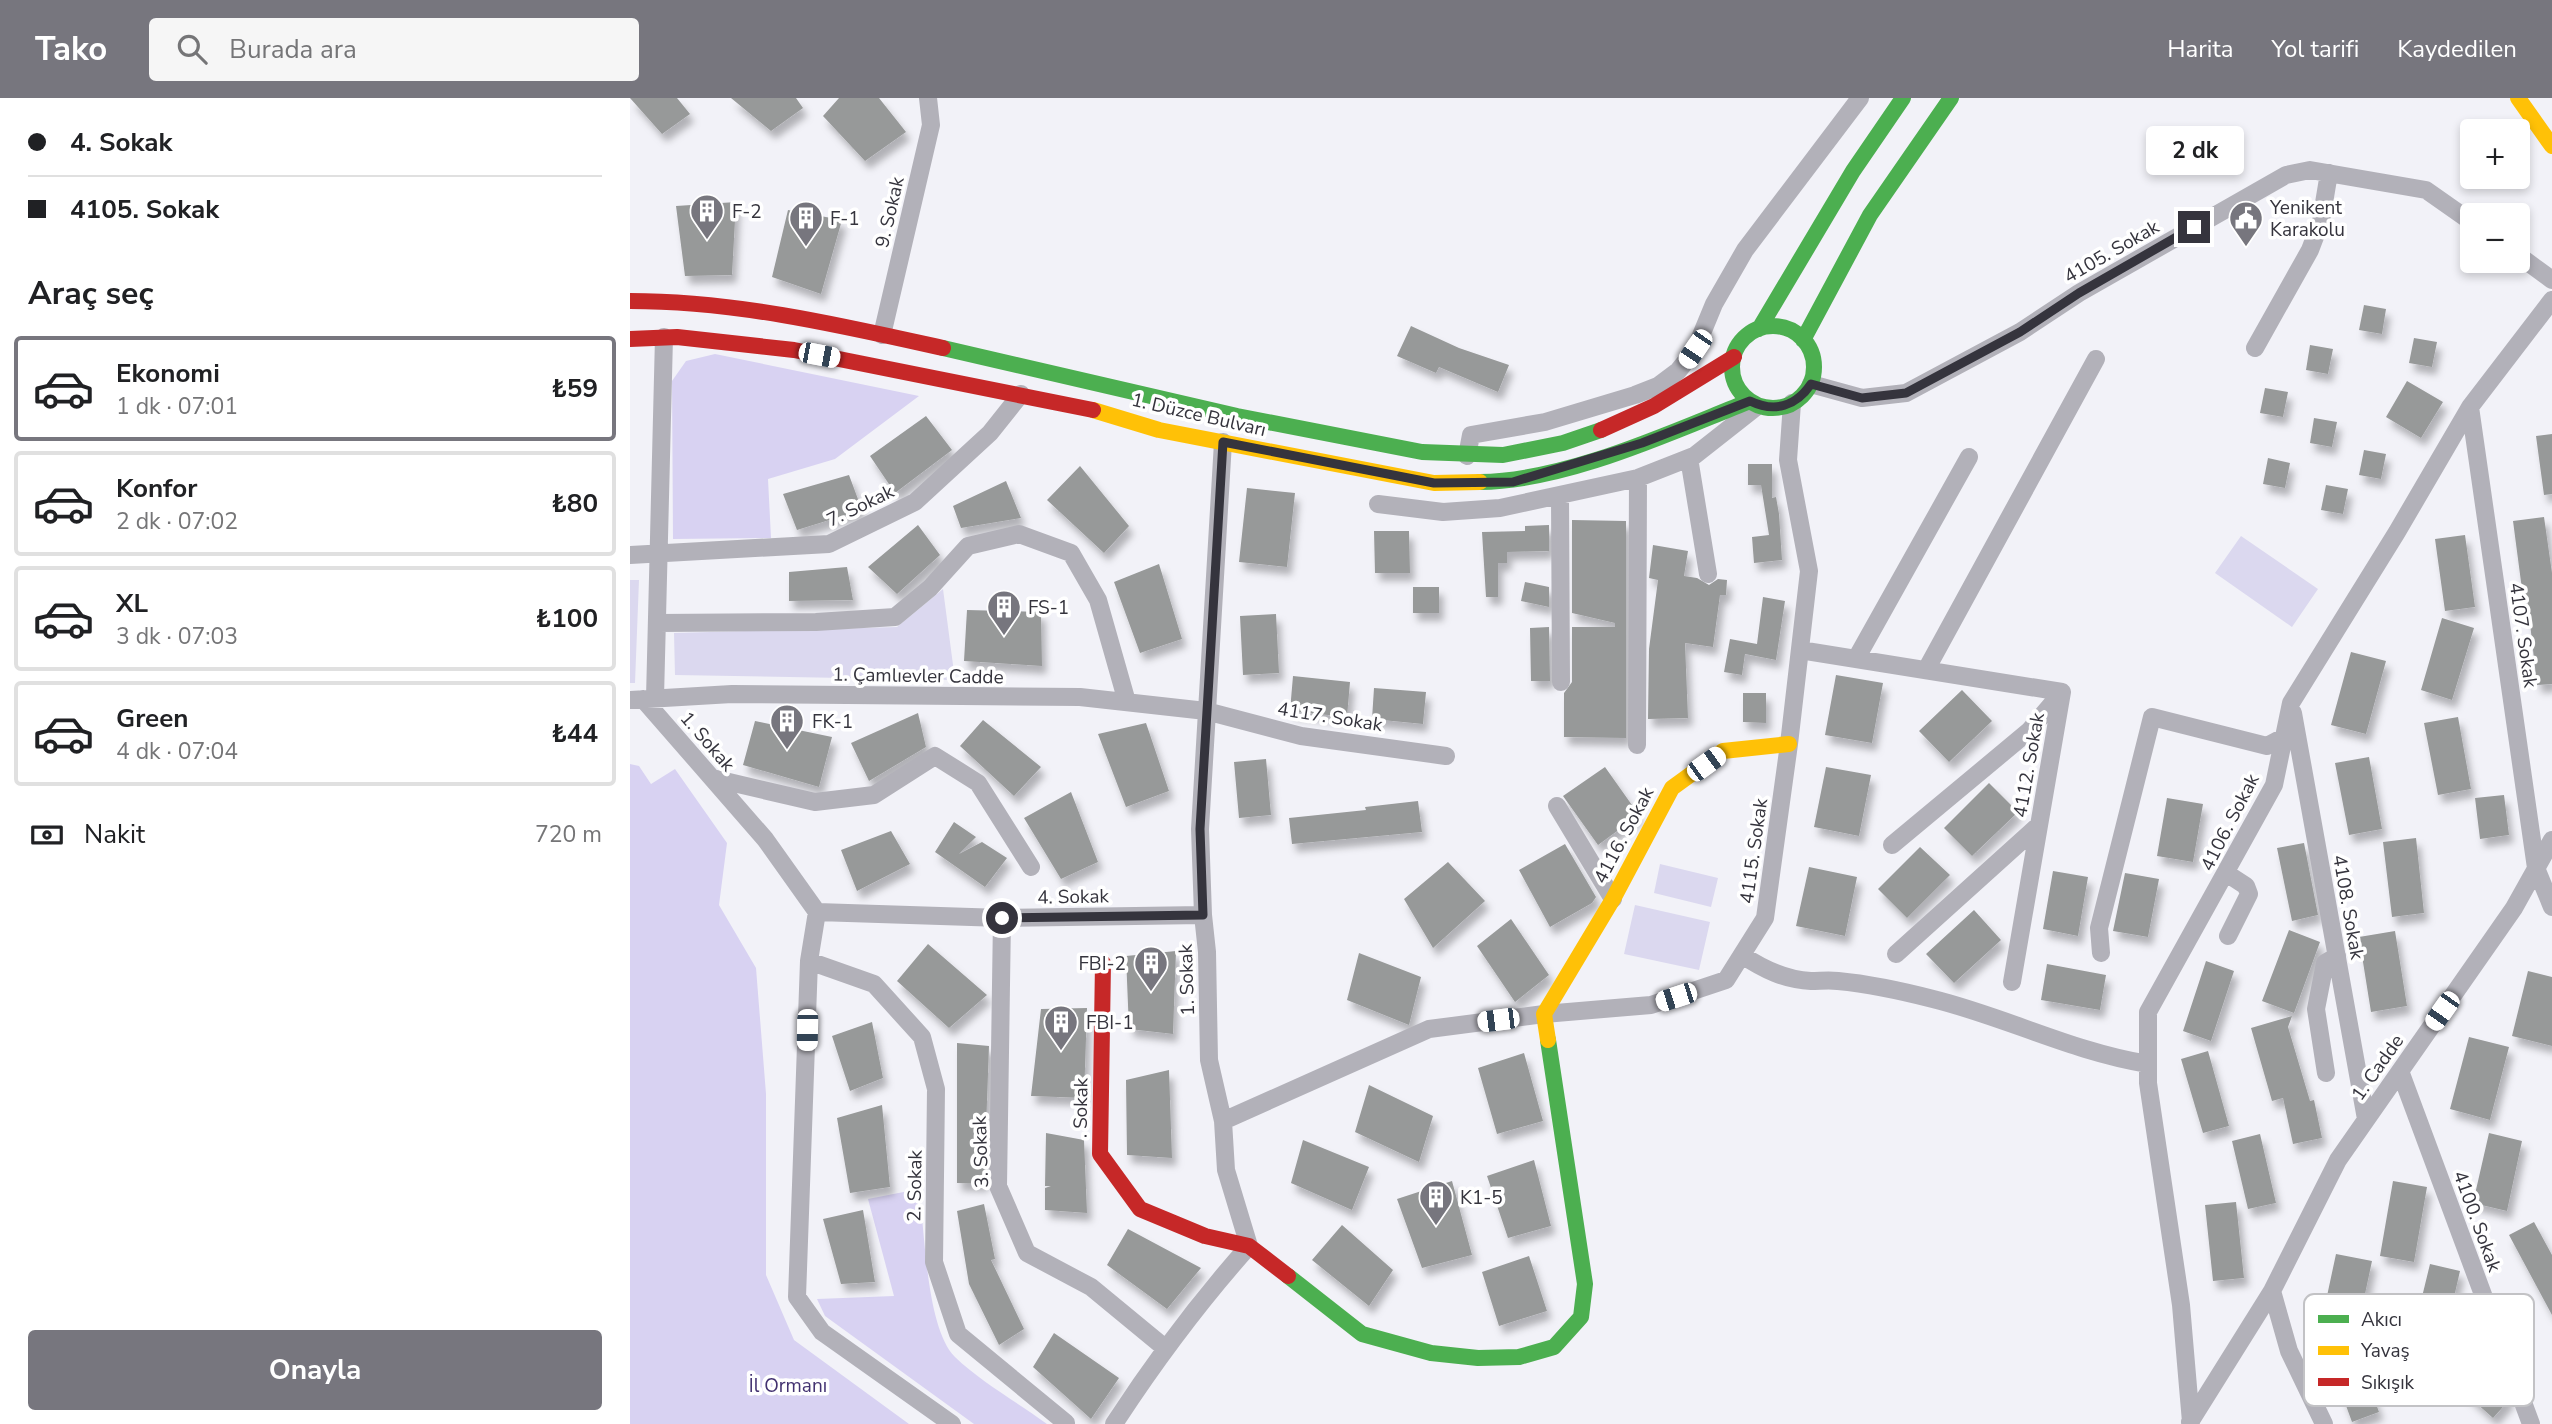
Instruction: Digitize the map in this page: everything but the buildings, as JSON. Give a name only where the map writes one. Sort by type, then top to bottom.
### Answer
[{"type":"main road","points":[[1759,329],[1853,171],[1903,98]]},
{"type":"main road","points":[[1803,340],[1845,254],[1905,157],[1951,98]]},
{"type":"main road","points":[[2518,98],[2552,146]]},
{"type":"main road","name":"1. Düzce Bulvarı","points":[[630,301],[743,306],[1004,360],[1196,407],[1421,452],[1467,456],[1507,454],[1588,433],[1637,414],[1698,381],[1734,357]]},
{"type":"main road","points":[[1786,328],[1803,340],[1813,357],[1811,384],[1792,403],[1771,408],[1755,403],[1735,382],[1734,357],[1747,336],[1759,329],[1786,328]]},
{"type":"main road","name":"1. Düzce Bulvarı","points":[[630,339],[664,337],[794,350],[1021,394],[1223,442],[1434,483],[1513,482],[1642,443],[1755,403]]},
{"type":"main road","name":"4116. Sokak","points":[[1545,1014],[1613,899],[1672,788],[1723,751],[1790,744]]},
{"type":"main road","name":". Sokak","points":[[1103,964],[1100,1153],[1140,1209],[1205,1236],[1249,1246]]},
{"type":"main road","points":[[1249,1246],[1362,1334],[1431,1353],[1478,1358],[1519,1357],[1554,1347],[1581,1317],[1585,1284],[1545,1014]]},
{"type":"street","name":"9. Sokak","points":[[882,335],[931,125],[928,98]]},
{"type":"street","points":[[1467,456],[1471,435],[1545,422],[1636,395],[1658,386],[1678,371],[1695,349],[1714,304],[1745,250],[1860,98]]},
{"type":"street","name":"4105. Sokak","points":[[1811,384],[1862,398],[1906,393],[2020,332],[2079,293],[2287,175],[2310,170],[2426,190],[2460,214]]},
{"type":"street","points":[[2255,348],[2310,250],[2321,221],[2329,173]]},
{"type":"street","points":[[2530,264],[2552,280]]},
{"type":"street","name":"4106. Sokak","points":[[2190,1423],[2180,1306],[2148,1083],[2148,1012],[2274,785],[2291,703],[2397,532],[2470,407],[2552,300]]},
{"type":"street","points":[[643,699],[657,623],[664,337]]},
{"type":"street","points":[[1926,670],[2096,359]]},
{"type":"street","name":"7. Sokak","points":[[630,555],[829,544],[915,502],[989,433],[1021,394]]},
{"type":"street","points":[[1378,504],[1443,512],[1500,508],[1638,478],[1689,458],[1722,437],[1755,403]]},
{"type":"street","name":"4115. Sokak","points":[[1223,1121],[1429,1029],[1545,1014],[1651,1005],[1726,980],[1765,918],[1790,744],[1809,571],[1788,460],[1792,403]]},
{"type":"street","name":"4107. Sokak","points":[[2470,407],[2536,868],[2552,907]]},
{"type":"street","name":"1. Sokak","points":[[1223,442],[1200,829],[1207,952],[1209,1060],[1223,1121],[1226,1170],[1249,1246]]},
{"type":"street","points":[[1856,659],[1969,457]]},
{"type":"street","points":[[1689,458],[1708,573]]},
{"type":"street","points":[[1637,744],[1638,478]]},
{"type":"street","points":[[1560,497],[1561,682]]},
{"type":"street","points":[[657,623],[816,622],[895,617],[930,588],[968,546],[1018,534],[1072,553],[1098,600],[1127,702]]},
{"type":"street","name":"4112. Sokak","points":[[1800,650],[2062,692],[2012,982]]},
{"type":"street","points":[[1892,845],[2029,731],[2062,692]]},
{"type":"street","name":"1. Çamlıevler Cadde","points":[[643,699],[732,694],[1080,697],[1206,711]]},
{"type":"street","name":"1. Sokak","points":[[643,699],[765,839],[817,912]]},
{"type":"street","name":"4108. Sokak","points":[[2291,703],[2367,1119]]},
{"type":"street","name":"4117. Sokak","points":[[1206,711],[1301,736],[1446,756]]},
{"type":"street","points":[[2101,953],[2099,928],[2152,717],[2267,746],[2284,737]]},
{"type":"street","points":[[712,778],[815,802],[874,795],[935,756],[978,783],[1031,867]]},
{"type":"street","points":[[1557,806],[1613,899]]},
{"type":"street","points":[[1896,954],[2039,825]]},
{"type":"street","name":"1. Cadde","points":[[2190,1423],[2272,1291],[2338,1160],[2514,908],[2552,840]]},
{"type":"street","points":[[2227,873],[2246,886],[2249,894],[2228,936]]},
{"type":"street","points":[[817,912],[809,961],[797,1297],[822,1332],[952,1424]]},
{"type":"street","name":"4. Sokak","points":[[817,912],[1002,918],[1203,915]]},
{"type":"street","name":"3. Sokak","points":[[1002,918],[998,1186],[1027,1253],[1091,1287],[1165,1348]]},
{"type":"street","points":[[1742,955],[1781,976],[1809,981],[1836,981],[1934,999],[2029,1028],[2068,1045],[2111,1058],[2148,1064]]},
{"type":"street","points":[[2326,1073],[2316,999],[2326,963],[2337,956]]},
{"type":"street","name":"2. Sokak","points":[[809,961],[874,984],[922,1037],[936,1089],[934,1262],[958,1334],[1066,1423]]},
{"type":"street","name":"4100. Sokak","points":[[2400,1071],[2483,1294]]},
{"type":"street","points":[[1114,1424],[1165,1348],[1249,1246]]},
{"type":"street","points":[[2272,1291],[2289,1351],[2304,1382]]},
{"type":"street","points":[[2315,1406],[2324,1424]]},
{"type":"street","name":"4100. Sokak","points":[[2524,1406],[2531,1424]]},
{"type":"shaded area","points":[[2241,536],[2318,589],[2292,627],[2215,573]]},
{"type":"shaded area","points":[[630,580],[639,580],[635,683],[630,683]]},
{"type":"shaded area","points":[[943,589],[955,680],[675,675],[674,633],[897,627]]},
{"type":"shaded area","points":[[1660,864],[1718,878],[1711,907],[1654,893]]},
{"type":"shaded area","points":[[1635,905],[1710,922],[1699,970],[1624,954]]},
{"type":"green space","points":[[715,354],[919,396],[835,459],[768,479],[771,538],[673,539],[672,381],[686,361]]},
{"type":"green space","name":"İl Ormanı","points":[[630,764],[639,766],[651,784],[675,769],[727,843],[719,905],[756,968],[766,1094],[766,1275],[794,1340],[909,1424],[630,1424]]},
{"type":"green space","points":[[919,1189],[932,1302],[945,1343],[955,1357],[976,1375],[1047,1424],[974,1424],[825,1316],[817,1299],[894,1296],[868,1199]]},
{"type":"traffic: fast","points":[[1759,329],[1853,171],[1903,98]]},
{"type":"traffic: fast","points":[[1803,340],[1870,215],[1951,98]]},
{"type":"traffic: fast","points":[[1773,326],[1789,330],[1802,338],[1810,351],[1814,367],[1810,383],[1802,396],[1789,404],[1773,408],[1757,404],[1744,396],[1736,383],[1732,367],[1736,351],[1744,338],[1757,330],[1773,326]]},
{"type":"traffic: fast","points":[[943,348],[1237,416],[1422,452],[1503,455],[1563,443],[1601,430]]},
{"type":"traffic: fast","points":[[1480,482],[1513,480],[1582,464],[1652,440],[1750,401]]},
{"type":"traffic: fast","points":[[1288,1276],[1362,1334],[1431,1353],[1478,1358],[1519,1357],[1554,1347],[1581,1317],[1585,1284],[1548,1040]]},
{"type":"traffic: slow","points":[[2518,98],[2552,146]]},
{"type":"traffic: slow","points":[[1093,410],[1159,430],[1434,483],[1480,482]]},
{"type":"traffic: slow","points":[[1548,1040],[1544,1014],[1613,899],[1672,788],[1723,751],[1789,744]]},
{"type":"traffic: jam","points":[[630,301],[709,305],[788,316],[943,348]]},
{"type":"traffic: jam","points":[[630,339],[677,337],[794,350],[1093,410]]},
{"type":"traffic: jam","points":[[1601,430],[1654,406],[1734,357]]},
{"type":"traffic: jam","points":[[1103,963],[1100,1154],[1140,1209],[1205,1236],[1249,1246],[1288,1276]]},
{"type":"place","name":"F-2","points":[[707,241]]},
{"type":"place","name":"F-1","points":[[806,248]]},
{"type":"place","name":"Yenikent Karakolu","points":[[2246,248]]},
{"type":"place","name":"FS-1","points":[[1004,637]]},
{"type":"place","name":"FK-1","points":[[787,751]]},
{"type":"place","name":"FBI-2","points":[[1151,993]]},
{"type":"place","name":"FBI-1","points":[[1061,1052]]},
{"type":"place","name":"K1-5","points":[[1436,1227]]},
{"type":"route","points":[[1002,918],[1203,915],[1200,829],[1223,442],[1434,483],[1473,485],[1513,482],[1642,443],[1750,401],[1760,406],[1782,407],[1803,395],[1811,384],[1862,398],[1906,393],[2020,332],[2079,293],[2194,227]]}]
